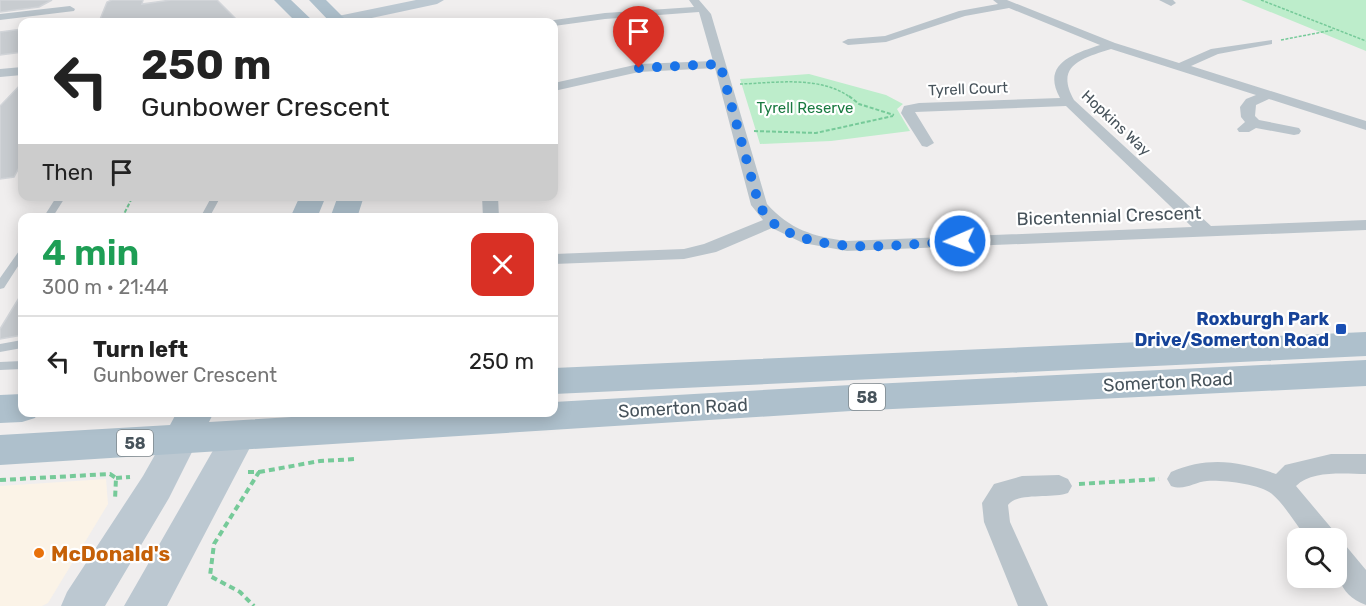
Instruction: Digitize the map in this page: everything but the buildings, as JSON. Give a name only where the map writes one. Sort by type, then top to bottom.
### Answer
[{"type":"main road","points":[[282,0],[301,18]]},
{"type":"main road","points":[[317,0],[332,18]]},
{"type":"main road","name":"Somerton Road","points":[[558,381],[1366,344]]},
{"type":"main road","name":"Somerton Road","points":[[0,450],[189,426],[244,440],[840,399],[1366,373]]},
{"type":"main road","points":[[0,409],[18,408]]},
{"type":"street","points":[[354,18],[437,0]]},
{"type":"street","points":[[848,42],[886,39],[1003,2],[1111,45],[1366,126]]},
{"type":"street","points":[[558,23],[698,4],[720,64],[759,205],[772,222],[710,248],[684,254],[558,259]]},
{"type":"street","points":[[0,17],[70,9]]},
{"type":"street","points":[[1180,66],[1215,51],[1268,42]]},
{"type":"street","name":"Hopkins Way","points":[[1111,45],[1075,57],[1064,65],[1059,89],[1069,102],[1207,232]]},
{"type":"street","points":[[558,86],[639,68],[720,64]]},
{"type":"street","points":[[0,73],[18,71]]},
{"type":"street","points":[[1269,95],[1251,102],[1247,107],[1249,126],[1294,131]]},
{"type":"street","name":"Tyrell Court","points":[[927,143],[908,113],[909,109],[1069,102]]},
{"type":"street","name":"Bicentennial Crescent","points":[[772,222],[814,242],[847,246],[1366,225]]},
{"type":"street","points":[[82,606],[156,487],[189,426]]},
{"type":"street","points":[[145,606],[244,440]]},
{"type":"street","points":[[1281,486],[1294,472],[1331,464],[1366,464]]},
{"type":"street","points":[[1180,479],[1192,472],[1227,471],[1255,476],[1281,486],[1315,528]]},
{"type":"street","points":[[1033,606],[997,522],[995,503],[1003,492],[1022,487],[1059,486]]},
{"type":"street","points":[[1347,569],[1366,592]]},
{"type":"lane","points":[[0,286],[18,259]]},
{"type":"lane","points":[[0,348],[18,345]]},
{"type":"lane","points":[[0,366],[18,365]]},
{"type":"path","points":[[1261,0],[1366,41]]},
{"type":"path","points":[[1268,42],[1335,29]]},
{"type":"path","points":[[726,85],[798,83],[826,86],[842,91],[859,104],[897,116],[816,133],[738,131]]},
{"type":"path","points":[[244,440],[259,472]]},
{"type":"path","points":[[254,606],[240,592],[210,576],[214,544],[259,472],[320,462],[356,459]]},
{"type":"path","points":[[0,480],[110,474],[116,478],[133,477]]},
{"type":"path","points":[[115,502],[116,478]]},
{"type":"path","points":[[1059,486],[1180,479]]},
{"type":"shaded area","name":"McDonald's","points":[[106,479],[108,504],[48,603],[42,606],[0,606],[0,486]]},
{"type":"green space","points":[[1241,0],[1366,0],[1366,51]]},
{"type":"green space","name":"Tyrell Reserve","points":[[809,74],[886,95],[903,104],[897,109],[910,131],[831,141],[760,144],[740,79]]},
{"type":"place","name":"Roxburgh Park Drive/Somerton Road","points":[[1341,329]]},
{"type":"place","name":"McDonald's","points":[[39,553]]},
{"type":"route","points":[[639,68],[720,64],[759,205],[772,222],[814,242],[847,246],[960,241]]}]
